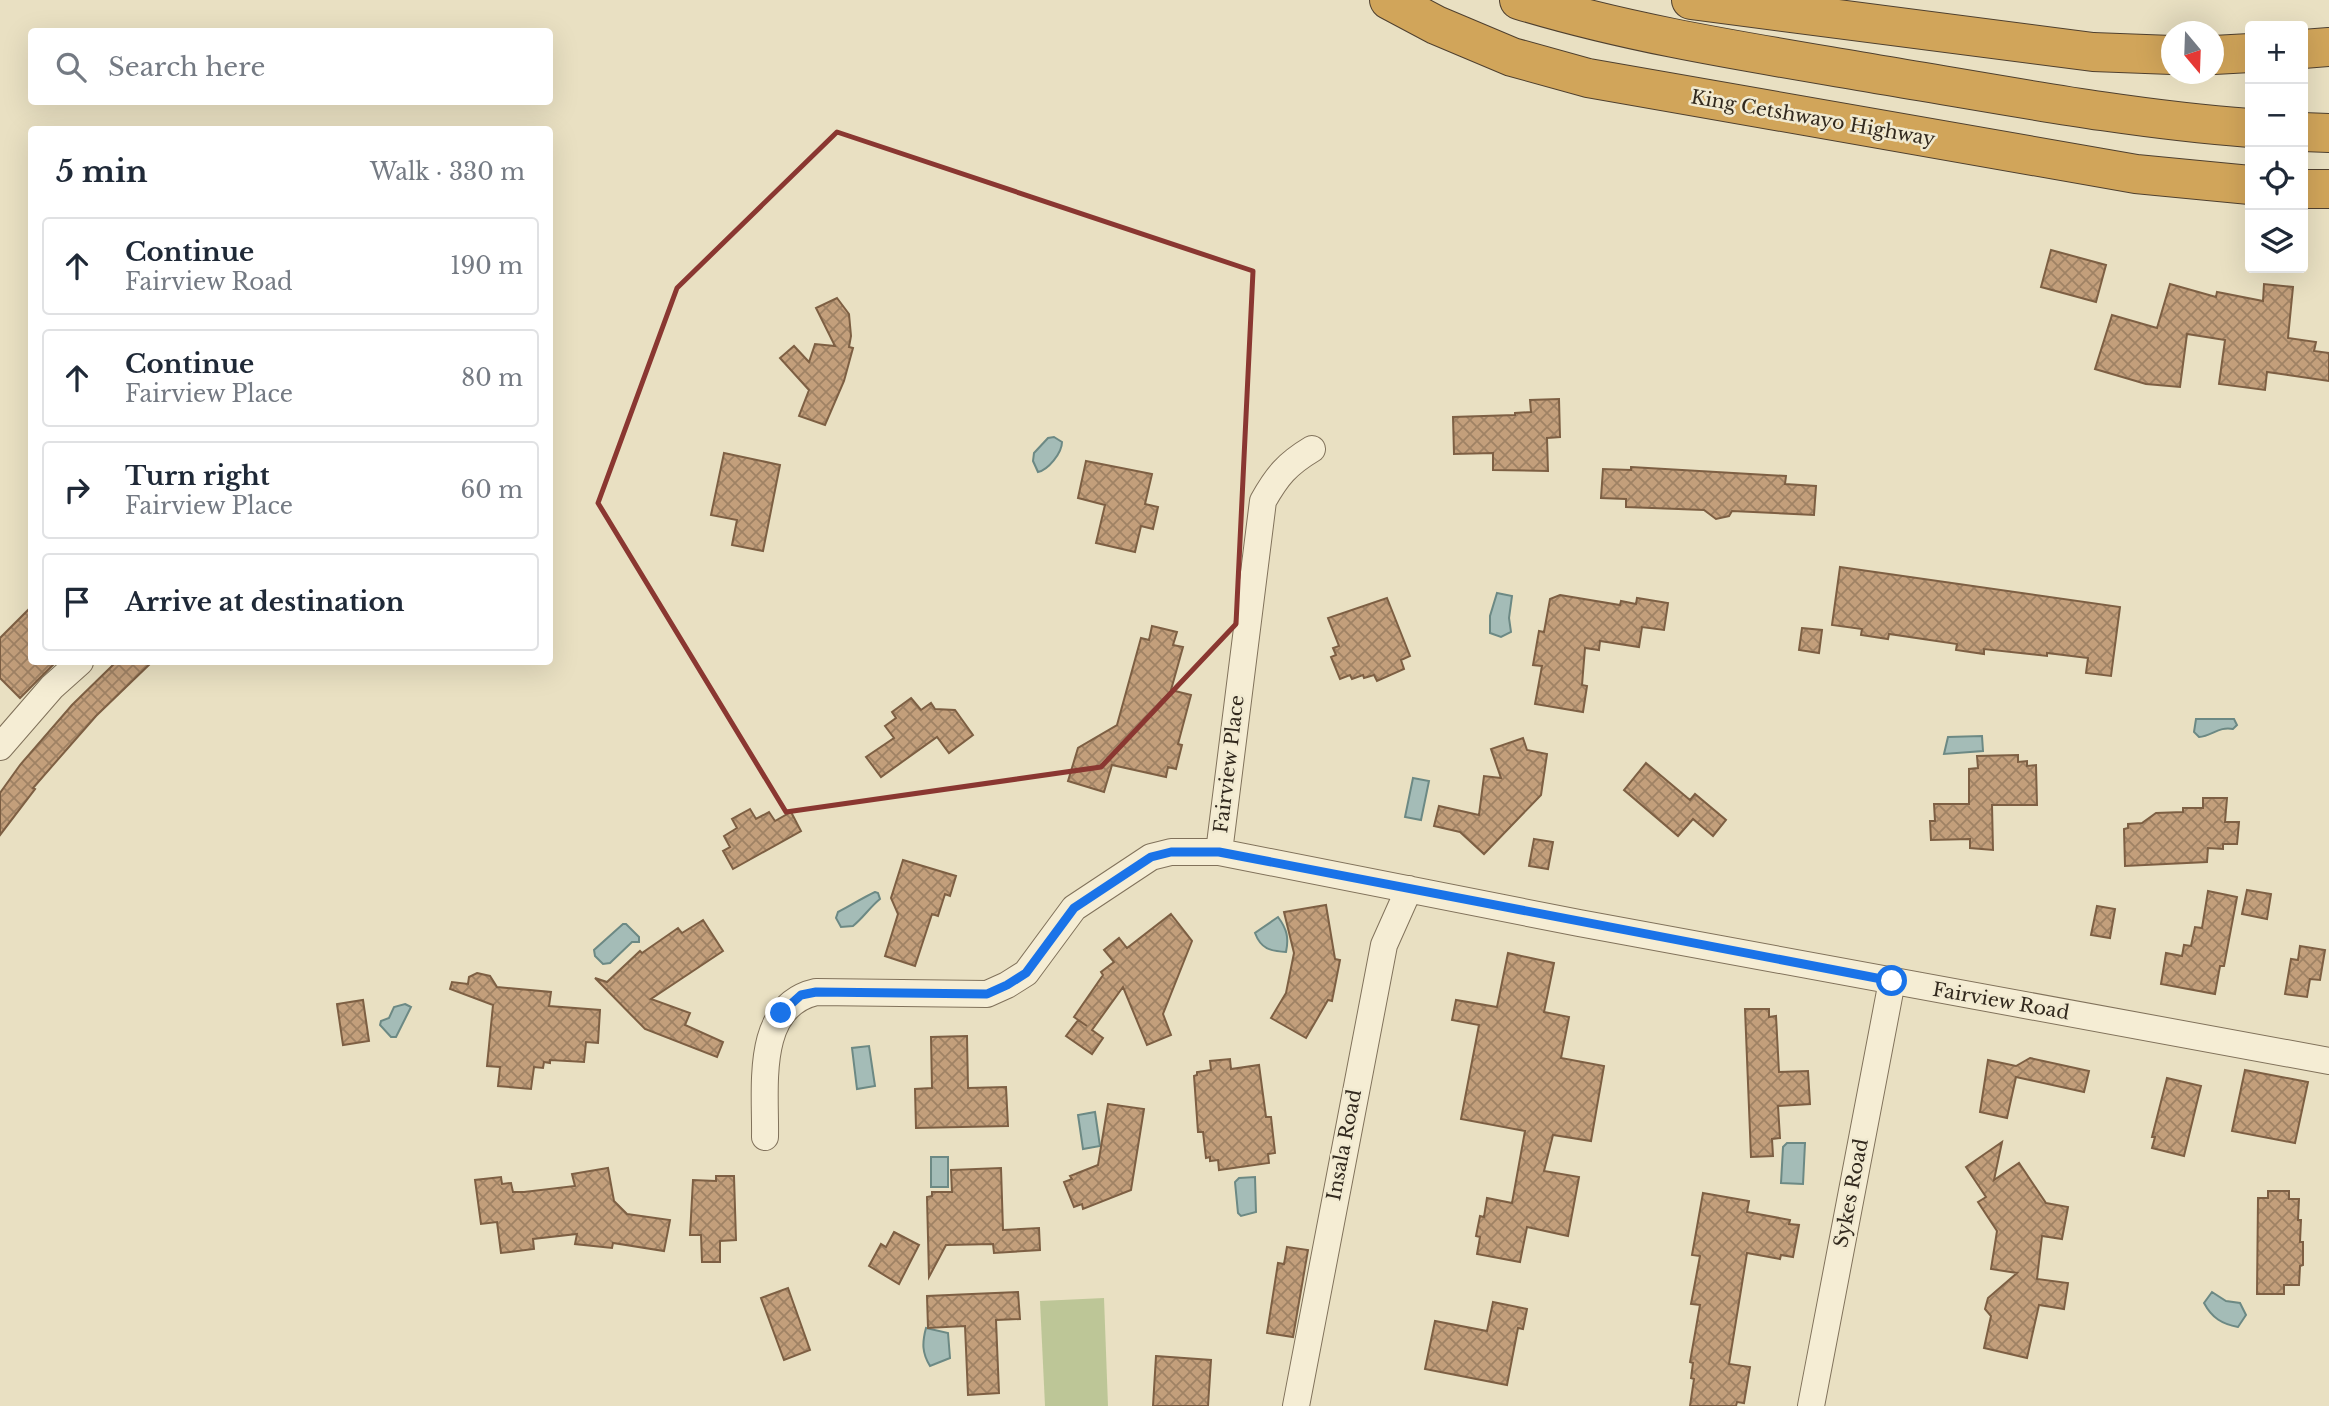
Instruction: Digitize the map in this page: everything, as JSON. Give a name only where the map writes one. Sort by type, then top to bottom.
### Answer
[{"type":"highway","name":"King Cetshwayo Highway","points":[[1389,0],[1436,26],[1512,57],[1588,78],[2136,174],[2245,185]]},
{"type":"highway","points":[[1519,0],[1580,19],[1708,45],[1986,92],[2203,124],[2245,128]]},
{"type":"highway","points":[[1691,0],[2093,52],[2161,55]]},
{"type":"highway","points":[[2308,49],[2329,47]]},
{"type":"highway","points":[[2224,54],[2245,53]]},
{"type":"highway","points":[[2308,132],[2329,133]]},
{"type":"highway","points":[[2308,189],[2329,189]]},
{"type":"street","name":"Fairview Place","points":[[765,1138],[771,1031],[781,1013],[801,995],[816,992],[987,994],[1026,973],[1074,908],[1151,857],[1171,852],[1219,852],[1263,501],[1277,477],[1291,462],[1312,449]]},
{"type":"street","points":[[0,747],[52,687],[77,665]]},
{"type":"street","name":"Fairview Road","points":[[1219,852],[1892,981],[2329,1061]]},
{"type":"street","name":"Insala Road","points":[[1296,1406],[1384,944],[1409,889]]},
{"type":"street","name":"Sykes Road","points":[[1811,1406],[1892,981]]},
{"type":"highlighted area","points":[[837,132],[1253,271],[1236,624],[1101,767],[786,812],[598,503],[677,288]]},
{"type":"green space","points":[[1104,1298],[1108,1406],[1045,1406],[1040,1301]]},
{"type":"water","points":[[1054,437],[1062,442],[1060,451],[1050,465],[1038,472],[1033,461],[1034,453],[1048,438]]},
{"type":"water","points":[[1497,593],[1512,596],[1509,618],[1511,632],[1501,637],[1490,633],[1490,616]]},
{"type":"water","points":[[2196,719],[2234,719],[2237,725],[2233,729],[2199,737],[2194,732]]},
{"type":"water","points":[[1982,736],[1983,751],[1944,754],[1948,737]]},
{"type":"water","points":[[1413,778],[1429,781],[1421,820],[1405,817]]},
{"type":"water","points":[[875,892],[880,899],[853,926],[841,927],[836,918],[838,912]]},
{"type":"water","points":[[1278,917],[1286,934],[1286,952],[1267,948],[1260,943],[1255,933]]},
{"type":"water","points":[[623,924],[639,937],[639,942],[632,942],[610,963],[603,964],[595,956],[594,950]]},
{"type":"water","points":[[405,1004],[411,1007],[396,1037],[391,1037],[380,1025],[381,1021],[389,1018],[394,1007]]},
{"type":"water","points":[[869,1046],[875,1086],[857,1089],[852,1048]]},
{"type":"water","points":[[1095,1112],[1100,1146],[1083,1149],[1078,1115]]},
{"type":"water","points":[[1787,1143],[1805,1143],[1803,1184],[1781,1183],[1783,1147]]},
{"type":"water","points":[[931,1157],[948,1157],[948,1187],[931,1187]]},
{"type":"water","points":[[1255,1177],[1256,1212],[1241,1216],[1238,1213],[1235,1182],[1239,1178]]},
{"type":"water","points":[[2212,1292],[2226,1301],[2240,1303],[2246,1315],[2238,1327],[2218,1320],[2210,1313],[2204,1303]]},
{"type":"water","points":[[926,1328],[948,1333],[950,1358],[930,1366],[923,1348]]},
{"type":"building","points":[[2051,250],[2106,265],[2096,302],[2041,287]]},
{"type":"building","points":[[2170,284],[2216,297],[2217,292],[2263,301],[2264,284],[2293,287],[2288,338],[2316,342],[2314,351],[2329,353],[2329,381],[2267,372],[2265,390],[2219,384],[2225,340],[2187,334],[2180,387],[2146,384],[2095,369],[2112,315],[2157,328]]},
{"type":"building","points":[[837,298],[849,314],[849,347],[853,348],[844,381],[825,425],[799,416],[809,390],[780,358],[794,346],[809,362],[815,344],[835,346],[816,308]]},
{"type":"building","points":[[1559,399],[1560,437],[1547,438],[1548,471],[1493,470],[1493,453],[1454,454],[1453,417],[1515,415],[1531,412],[1530,400]]},
{"type":"building","points":[[724,453],[780,465],[763,551],[732,545],[737,520],[711,515]]},
{"type":"building","points":[[1086,461],[1152,474],[1145,504],[1158,507],[1153,529],[1141,526],[1135,552],[1096,543],[1105,505],[1078,498]]},
{"type":"building","points":[[1631,467],[1786,476],[1785,484],[1816,486],[1814,515],[1732,511],[1729,516],[1716,519],[1704,510],[1626,507],[1626,499],[1601,498],[1603,469],[1631,470]]},
{"type":"building","points":[[1840,567],[2120,607],[2111,676],[2086,673],[2088,658],[1984,649],[1984,654],[1956,650],[1957,644],[1889,634],[1888,639],[1861,635],[1862,629],[1832,625]]},
{"type":"building","points":[[1560,595],[1620,605],[1621,601],[1636,604],[1637,598],[1668,603],[1664,630],[1642,627],[1639,647],[1600,641],[1599,650],[1585,648],[1582,685],[1587,686],[1583,712],[1535,704],[1542,666],[1533,665],[1539,631],[1544,632],[1550,599]]},
{"type":"building","points":[[1387,598],[1410,656],[1401,660],[1404,669],[1377,681],[1374,675],[1352,679],[1350,675],[1340,679],[1331,657],[1336,655],[1333,648],[1339,646],[1328,618]]},
{"type":"building","points":[[28,610],[28,665],[53,665],[20,698],[0,678],[0,638]]},
{"type":"building","points":[[1152,626],[1177,632],[1173,645],[1183,647],[1171,690],[1191,695],[1178,744],[1182,745],[1176,769],[1168,767],[1166,777],[1112,765],[1104,792],[1068,781],[1078,748],[1117,725],[1141,638],[1149,640]]},
{"type":"building","points":[[1802,628],[1822,630],[1819,653],[1799,650]]},
{"type":"building","points":[[113,665],[149,665],[96,716],[33,788],[35,789],[0,835],[0,793],[20,765],[72,705]]},
{"type":"building","points":[[911,698],[921,710],[931,703],[935,709],[955,710],[973,735],[949,753],[937,737],[881,777],[866,757],[894,738],[885,726],[896,718],[892,712]]},
{"type":"building","points":[[1523,738],[1527,750],[1547,754],[1541,795],[1484,854],[1460,832],[1434,826],[1439,806],[1479,815],[1484,776],[1501,778],[1491,749]]},
{"type":"building","points":[[2018,755],[2018,762],[2027,761],[2027,766],[2036,765],[2037,805],[1992,805],[1993,850],[1970,848],[1970,839],[1931,840],[1930,821],[1935,821],[1934,804],[1969,804],[1969,769],[1978,768],[1977,756]]},
{"type":"building","points":[[1646,763],[1690,800],[1695,794],[1726,820],[1713,836],[1693,819],[1678,836],[1624,790]]},
{"type":"building","points":[[2203,798],[2227,798],[2225,822],[2239,822],[2237,844],[2223,844],[2223,849],[2208,848],[2207,862],[2125,866],[2124,829],[2128,828],[2128,824],[2142,823],[2156,813],[2183,812],[2183,808],[2203,808]]},
{"type":"building","points":[[750,809],[756,819],[769,812],[775,821],[791,812],[801,831],[733,869],[723,851],[730,847],[724,836],[737,828],[732,819]]},
{"type":"building","points":[[1534,839],[1553,842],[1548,869],[1529,866]]},
{"type":"building","points":[[903,860],[956,876],[950,896],[945,894],[938,916],[932,914],[915,966],[885,956],[898,914],[891,898]]},
{"type":"building","points":[[2247,890],[2271,894],[2267,919],[2242,914]]},
{"type":"building","points":[[2208,891],[2237,897],[2224,966],[2220,966],[2215,994],[2161,984],[2166,953],[2182,956],[2184,945],[2191,946],[2195,927],[2202,928]]},
{"type":"building","points":[[1326,905],[1335,959],[1340,960],[1332,1001],[1328,1000],[1306,1038],[1271,1018],[1286,993],[1294,953],[1284,912]]},
{"type":"building","points":[[2097,906],[2115,909],[2110,938],[2091,935]]},
{"type":"building","points":[[1171,914],[1192,941],[1163,1014],[1171,1035],[1147,1045],[1123,987],[1092,1030],[1103,1038],[1092,1054],[1066,1036],[1078,1020],[1087,1026],[1074,1017],[1103,975],[1101,972],[1114,962],[1104,950],[1119,938],[1127,948]]},
{"type":"building","points":[[703,920],[723,951],[651,999],[690,1013],[685,1025],[723,1042],[717,1057],[645,1029],[595,978],[607,982],[640,951],[642,953],[678,928],[682,933]]},
{"type":"building","points":[[2300,946],[2325,950],[2320,980],[2310,979],[2307,997],[2285,994],[2291,959],[2298,960]]},
{"type":"building","points":[[1508,953],[1554,963],[1544,1012],[1569,1017],[1561,1058],[1604,1066],[1591,1141],[1553,1135],[1544,1171],[1579,1177],[1568,1236],[1527,1227],[1520,1262],[1477,1254],[1480,1237],[1476,1236],[1480,1216],[1484,1217],[1487,1198],[1512,1203],[1525,1131],[1461,1119],[1479,1025],[1452,1020],[1456,1000],[1497,1007]]},
{"type":"building","points":[[477,973],[490,976],[497,987],[551,992],[549,1006],[600,1010],[598,1043],[586,1042],[584,1062],[550,1060],[550,1063],[544,1062],[543,1068],[534,1067],[531,1089],[498,1086],[500,1067],[487,1066],[493,1005],[450,989],[452,982],[468,984],[469,977]]},
{"type":"building","points":[[363,1000],[369,1041],[343,1045],[337,1004]]},
{"type":"building","points":[[1745,1009],[1769,1009],[1769,1017],[1776,1016],[1779,1072],[1808,1071],[1810,1104],[1778,1106],[1780,1138],[1772,1139],[1773,1156],[1751,1157]]},
{"type":"building","points":[[967,1036],[968,1088],[1006,1087],[1008,1126],[916,1128],[915,1089],[932,1088],[931,1037]]},
{"type":"building","points":[[2030,1058],[2089,1071],[2084,1092],[2016,1077],[2007,1118],[1980,1112],[1988,1060],[2016,1066]]},
{"type":"building","points":[[1230,1059],[1231,1069],[1259,1065],[1266,1117],[1271,1117],[1275,1153],[1268,1154],[1269,1163],[1219,1170],[1218,1160],[1210,1161],[1210,1157],[1206,1158],[1203,1132],[1198,1132],[1194,1076],[1197,1072],[1211,1070],[1210,1061]]},
{"type":"building","points":[[2245,1070],[2308,1082],[2295,1143],[2232,1131]]},
{"type":"building","points":[[2167,1078],[2201,1086],[2184,1156],[2152,1148],[2155,1137],[2152,1137]]},
{"type":"building","points":[[1108,1104],[1144,1109],[1131,1190],[1083,1209],[1082,1204],[1074,1207],[1064,1182],[1072,1179],[1070,1176],[1098,1165]]},
{"type":"building","points":[[2002,1142],[1994,1180],[2019,1163],[2046,1203],[2068,1207],[2062,1239],[2042,1236],[2037,1279],[2068,1283],[2064,1309],[2039,1305],[2027,1358],[1984,1348],[1991,1316],[1985,1309],[1988,1298],[2017,1273],[1991,1269],[1997,1231],[1978,1202],[1986,1197],[1966,1167]]},
{"type":"building","points":[[608,1168],[614,1201],[627,1214],[670,1220],[664,1251],[613,1243],[612,1248],[575,1244],[577,1234],[533,1239],[534,1249],[501,1253],[497,1222],[481,1224],[475,1180],[501,1177],[502,1184],[511,1183],[513,1192],[524,1192],[575,1186],[572,1174]]},
{"type":"building","points":[[1001,1168],[1003,1230],[1039,1228],[1040,1250],[994,1253],[993,1244],[946,1245],[929,1277],[927,1197],[932,1196],[932,1192],[952,1192],[951,1170]]},
{"type":"building","points":[[716,1176],[734,1176],[736,1240],[720,1241],[720,1262],[702,1262],[701,1235],[690,1235],[693,1180],[716,1181]]},
{"type":"building","points":[[2268,1191],[2289,1191],[2289,1199],[2299,1199],[2298,1220],[2301,1220],[2303,1265],[2300,1266],[2299,1285],[2284,1285],[2284,1294],[2257,1294],[2258,1198],[2268,1198]]},
{"type":"building","points":[[1703,1193],[1749,1201],[1747,1212],[1790,1220],[1789,1224],[1799,1225],[1793,1257],[1781,1255],[1780,1259],[1747,1253],[1729,1364],[1750,1367],[1744,1403],[1737,1402],[1736,1406],[1690,1406],[1694,1379],[1691,1378],[1693,1363],[1690,1362],[1700,1305],[1691,1304],[1700,1256],[1692,1255]]},
{"type":"building","points":[[894,1232],[919,1245],[899,1284],[869,1266],[881,1244],[886,1247]]},
{"type":"building","points":[[1287,1247],[1308,1250],[1293,1337],[1267,1333],[1278,1263],[1284,1264]]},
{"type":"building","points":[[788,1288],[810,1350],[784,1360],[761,1298]]},
{"type":"building","points":[[1018,1292],[1020,1319],[996,1320],[999,1393],[968,1395],[965,1326],[928,1328],[927,1296]]},
{"type":"building","points":[[1493,1302],[1527,1309],[1523,1329],[1518,1328],[1507,1385],[1425,1369],[1435,1321],[1487,1331]]},
{"type":"building","points":[[1156,1356],[1211,1360],[1208,1406],[1153,1406]]},
{"type":"route","points":[[781,1013],[801,995],[816,992],[987,994],[1026,973],[1074,908],[1151,857],[1171,852],[1194,851],[1219,852],[1892,981]]}]
